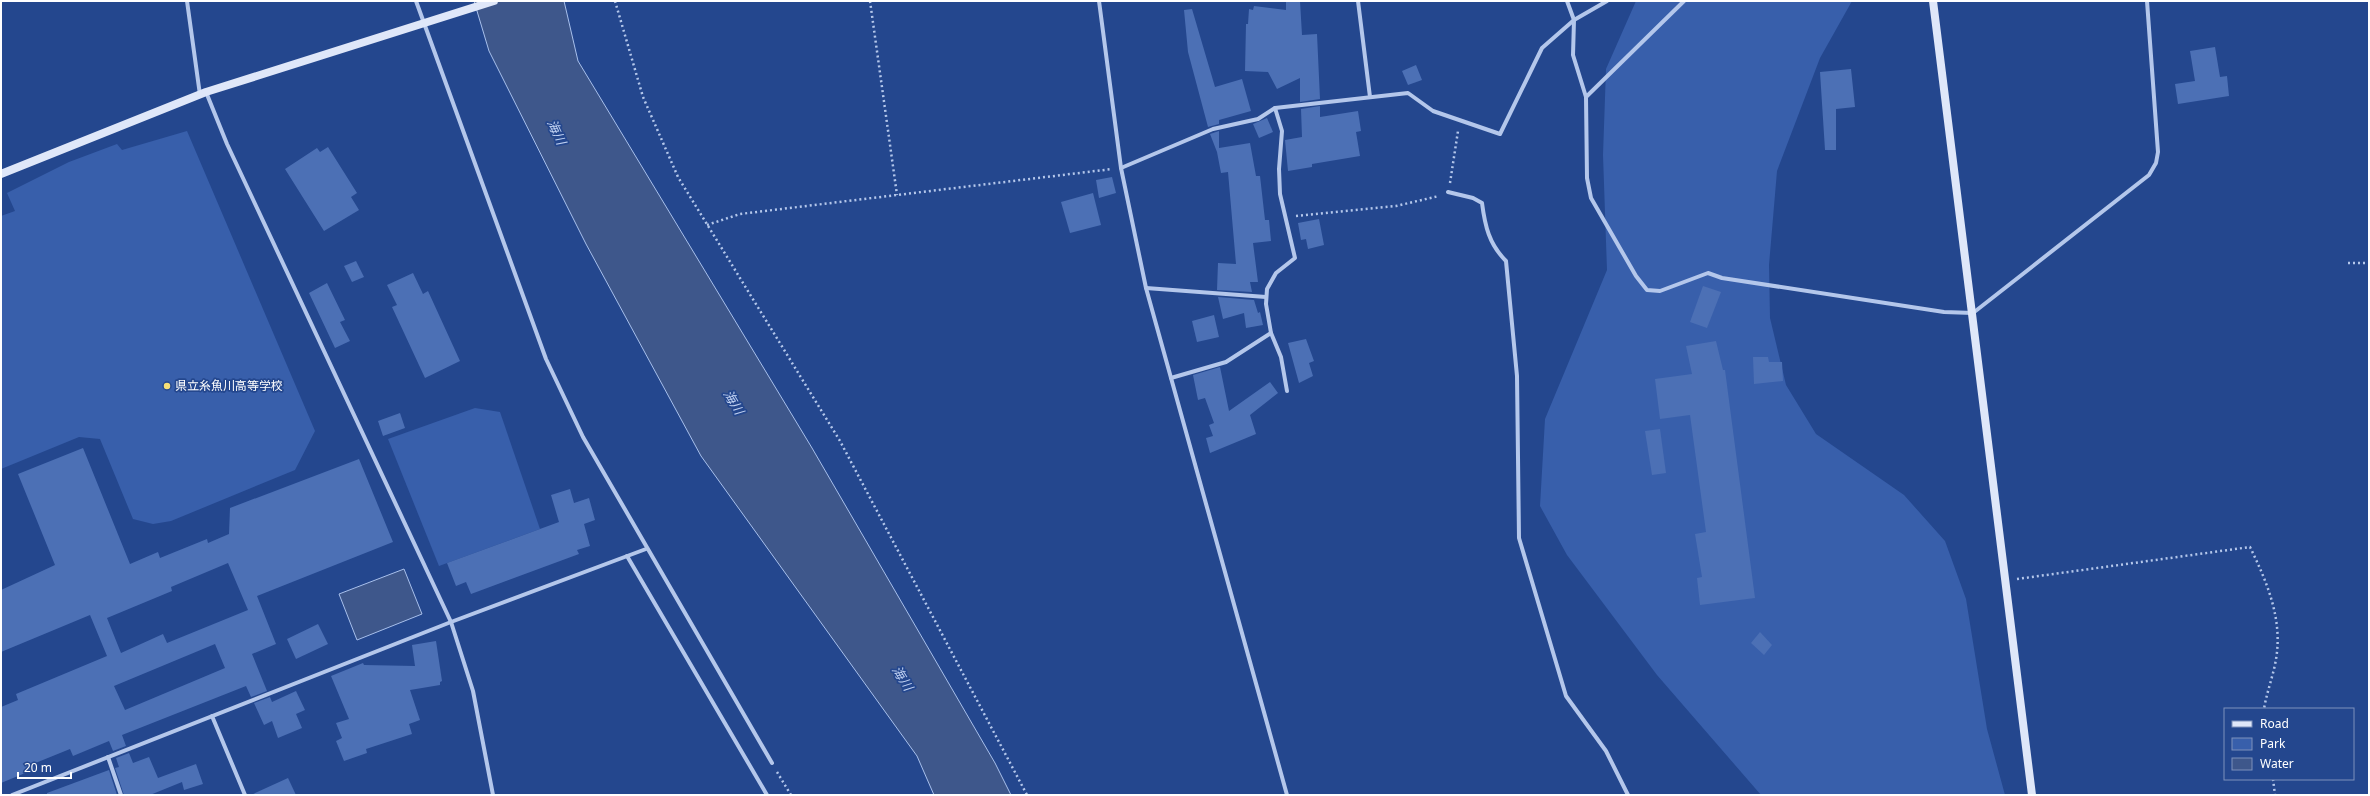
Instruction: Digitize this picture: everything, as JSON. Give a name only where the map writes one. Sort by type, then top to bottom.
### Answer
[{"type":"street","points":[[187,1],[203,94],[450,622],[473,690],[493,795]]},
{"type":"street","points":[[416,1],[423,24],[546,359],[583,437],[646,549],[772,763]]},
{"type":"street","points":[[1,174],[203,94],[494,1]]},
{"type":"street","points":[[1099,1],[1121,168],[1146,288],[1287,795]]},
{"type":"street","points":[[1358,1],[1370,96]]},
{"type":"street","points":[[1567,1],[1574,20],[1573,55],[1586,96],[1587,178],[1591,198],[1636,276],[1647,290],[1660,291],[1708,272],[1722,278],[1928,310],[1973,313],[2149,175],[2156,163],[2158,152],[2147,1]]},
{"type":"street","points":[[1121,168],[1213,129],[1258,119],[1275,108],[1370,96],[1408,93],[1432,111],[1500,134],[1542,48],[1574,20],[1607,1]]},
{"type":"street","points":[[1586,96],[1684,1]]},
{"type":"street","points":[[1933,1],[2032,795]]},
{"type":"street","points":[[1275,108],[1282,131],[1280,188],[1295,258],[1276,273],[1267,289],[1266,297],[1271,333],[1281,357],[1287,391]]},
{"type":"street","points":[[1448,192],[1473,198],[1482,204],[1486,229],[1495,250],[1506,261],[1517,376],[1519,538],[1566,696],[1606,751],[1628,795]]},
{"type":"street","points":[[1146,288],[1266,297]]},
{"type":"street","points":[[1171,378],[1226,362],[1271,333]]},
{"type":"street","points":[[12,795],[450,622],[646,549]]},
{"type":"street","points":[[627,556],[767,795]]},
{"type":"street","points":[[212,716],[246,795]]},
{"type":"street","points":[[108,757],[121,795]]},
{"type":"path","points":[[615,1],[643,96],[678,177],[840,441],[1027,795]]},
{"type":"path","points":[[870,1],[897,195]]},
{"type":"path","points":[[1286,217],[1396,206],[1434,199],[1448,192],[1452,176],[1459,120]]},
{"type":"path","points":[[707,225],[740,214],[1121,168]]},
{"type":"path","points":[[2348,263],[2369,264]]},
{"type":"path","points":[[2006,580],[2184,554],[2250,547],[2263,573],[2277,624],[2277,652],[2264,708]]},
{"type":"path","points":[[772,763],[791,795]]},
{"type":"path","points":[[2273,780],[2275,795]]},
{"type":"green space","points":[[1636,1],[1852,1],[1820,58],[1777,171],[1769,265],[1770,318],[1786,385],[1816,434],[1904,495],[1945,541],[1966,599],[1987,729],[2005,795],[1761,795],[1657,675],[1567,555],[1540,506],[1545,419],[1607,270],[1603,155],[1606,69]]},
{"type":"green space","points":[[187,131],[315,431],[295,470],[171,521],[153,524],[133,519],[100,439],[79,437],[1,469],[1,216],[15,211],[7,193],[69,162],[117,144],[122,150]]},
{"type":"green space","points":[[475,408],[500,412],[540,529],[439,566],[388,439]]},
{"type":"water","name":"海川","points":[[474,1],[564,1],[578,61],[812,448],[995,763],[1011,795],[934,795],[917,756],[701,456],[586,244],[489,51]]},
{"type":"water","points":[[404,569],[422,614],[357,640],[339,594]]},
{"type":"building","points":[[1286,1],[1300,1],[1302,35],[1317,34],[1320,99],[1300,102],[1300,78],[1277,89],[1268,72],[1245,71],[1246,24],[1248,24],[1249,9],[1253,10],[1254,6],[1286,10]]},
{"type":"building","points":[[1192,9],[1215,87],[1242,79],[1251,111],[1219,120],[1219,124],[1208,127],[1188,52],[1184,10]]},
{"type":"building","points":[[2215,47],[2220,77],[2227,76],[2229,96],[2178,104],[2175,84],[2195,81],[2190,51]]},
{"type":"building","points":[[1416,65],[1422,80],[1408,85],[1402,71]]},
{"type":"building","points":[[1851,69],[1855,107],[1836,109],[1836,150],[1825,150],[1820,72]]},
{"type":"building","points":[[1320,106],[1320,117],[1358,111],[1361,131],[1356,132],[1360,156],[1312,164],[1312,167],[1288,171],[1285,140],[1302,137],[1301,109]]},
{"type":"building","points":[[1267,118],[1273,132],[1259,138],[1253,124]]},
{"type":"building","points":[[1219,131],[1219,148],[1250,143],[1256,176],[1260,176],[1265,220],[1269,220],[1271,241],[1253,243],[1258,282],[1250,282],[1252,292],[1217,290],[1218,263],[1236,264],[1228,172],[1221,173],[1217,152],[1210,134]]},
{"type":"building","points":[[328,147],[357,193],[351,197],[359,210],[324,231],[285,169],[317,148],[320,152]]},
{"type":"building","points":[[1112,177],[1116,193],[1099,198],[1096,180]]},
{"type":"building","points":[[1093,193],[1101,225],[1070,233],[1061,202]]},
{"type":"building","points":[[1319,219],[1324,245],[1308,249],[1306,239],[1301,240],[1298,223]]},
{"type":"building","points":[[356,261],[364,277],[352,282],[344,266]]},
{"type":"building","points":[[413,273],[423,294],[428,291],[460,361],[425,378],[392,307],[397,305],[387,285]]},
{"type":"building","points":[[327,283],[345,320],[340,322],[350,341],[335,348],[309,293]]},
{"type":"building","points":[[1703,286],[1721,292],[1707,328],[1690,322]]},
{"type":"building","points":[[1218,297],[1254,300],[1258,313],[1260,312],[1263,325],[1246,328],[1244,313],[1223,319]]},
{"type":"building","points":[[1214,315],[1219,337],[1197,342],[1192,321]]},
{"type":"building","points":[[1306,339],[1314,361],[1309,363],[1313,376],[1299,383],[1288,343]]},
{"type":"building","points":[[1716,341],[1723,370],[1725,370],[1755,598],[1700,605],[1697,578],[1702,577],[1695,534],[1706,532],[1690,415],[1660,419],[1655,379],[1692,374],[1686,346]]},
{"type":"building","points":[[1753,357],[1768,357],[1769,362],[1782,362],[1783,381],[1754,384]]},
{"type":"building","points":[[1220,367],[1229,411],[1270,382],[1278,393],[1250,415],[1256,434],[1210,453],[1206,438],[1213,436],[1209,425],[1214,423],[1205,398],[1198,400],[1193,375]]},
{"type":"building","points":[[400,413],[405,428],[383,436],[378,421]]},
{"type":"building","points":[[1660,429],[1666,473],[1652,475],[1645,431]]},
{"type":"building","points":[[83,448],[130,564],[158,552],[160,558],[207,539],[208,543],[229,534],[230,508],[359,459],[393,542],[257,596],[276,644],[252,654],[267,691],[251,697],[246,686],[122,735],[126,746],[113,751],[109,741],[73,756],[70,749],[33,764],[35,769],[1,783],[1,707],[18,700],[16,694],[107,656],[90,615],[1,652],[1,590],[55,565],[18,474]],"holes":[[[228,563],[248,610],[167,643],[163,634],[121,653],[107,618],[172,591],[171,587]],[[215,644],[225,668],[125,710],[114,686]]]},
{"type":"building","points":[[570,489],[574,503],[589,498],[595,520],[584,524],[590,546],[577,550],[579,554],[471,594],[466,582],[456,586],[447,563],[559,522],[551,495]]},
{"type":"building","points":[[318,624],[328,644],[296,659],[287,639]]},
{"type":"building","points":[[1760,632],[1772,645],[1764,655],[1751,643]]},
{"type":"building","points":[[436,641],[442,681],[440,682],[440,685],[410,690],[420,720],[409,724],[412,734],[366,749],[367,753],[344,761],[336,741],[342,738],[336,723],[349,719],[331,676],[363,663],[364,665],[415,666],[412,645]]},
{"type":"building","points":[[296,691],[305,710],[296,714],[302,728],[278,738],[272,721],[264,725],[254,703],[270,697],[272,702]]},
{"type":"building","points":[[129,753],[133,763],[149,757],[158,778],[196,764],[203,784],[184,790],[182,782],[150,795],[124,795],[115,768],[119,767],[116,758]]},
{"type":"building","points":[[109,770],[117,795],[47,795],[47,793]]},
{"type":"building","points":[[288,778],[296,795],[251,795]]},
{"type":"place","name":"県立糸魚川高等学校","points":[[167,386]]}]
